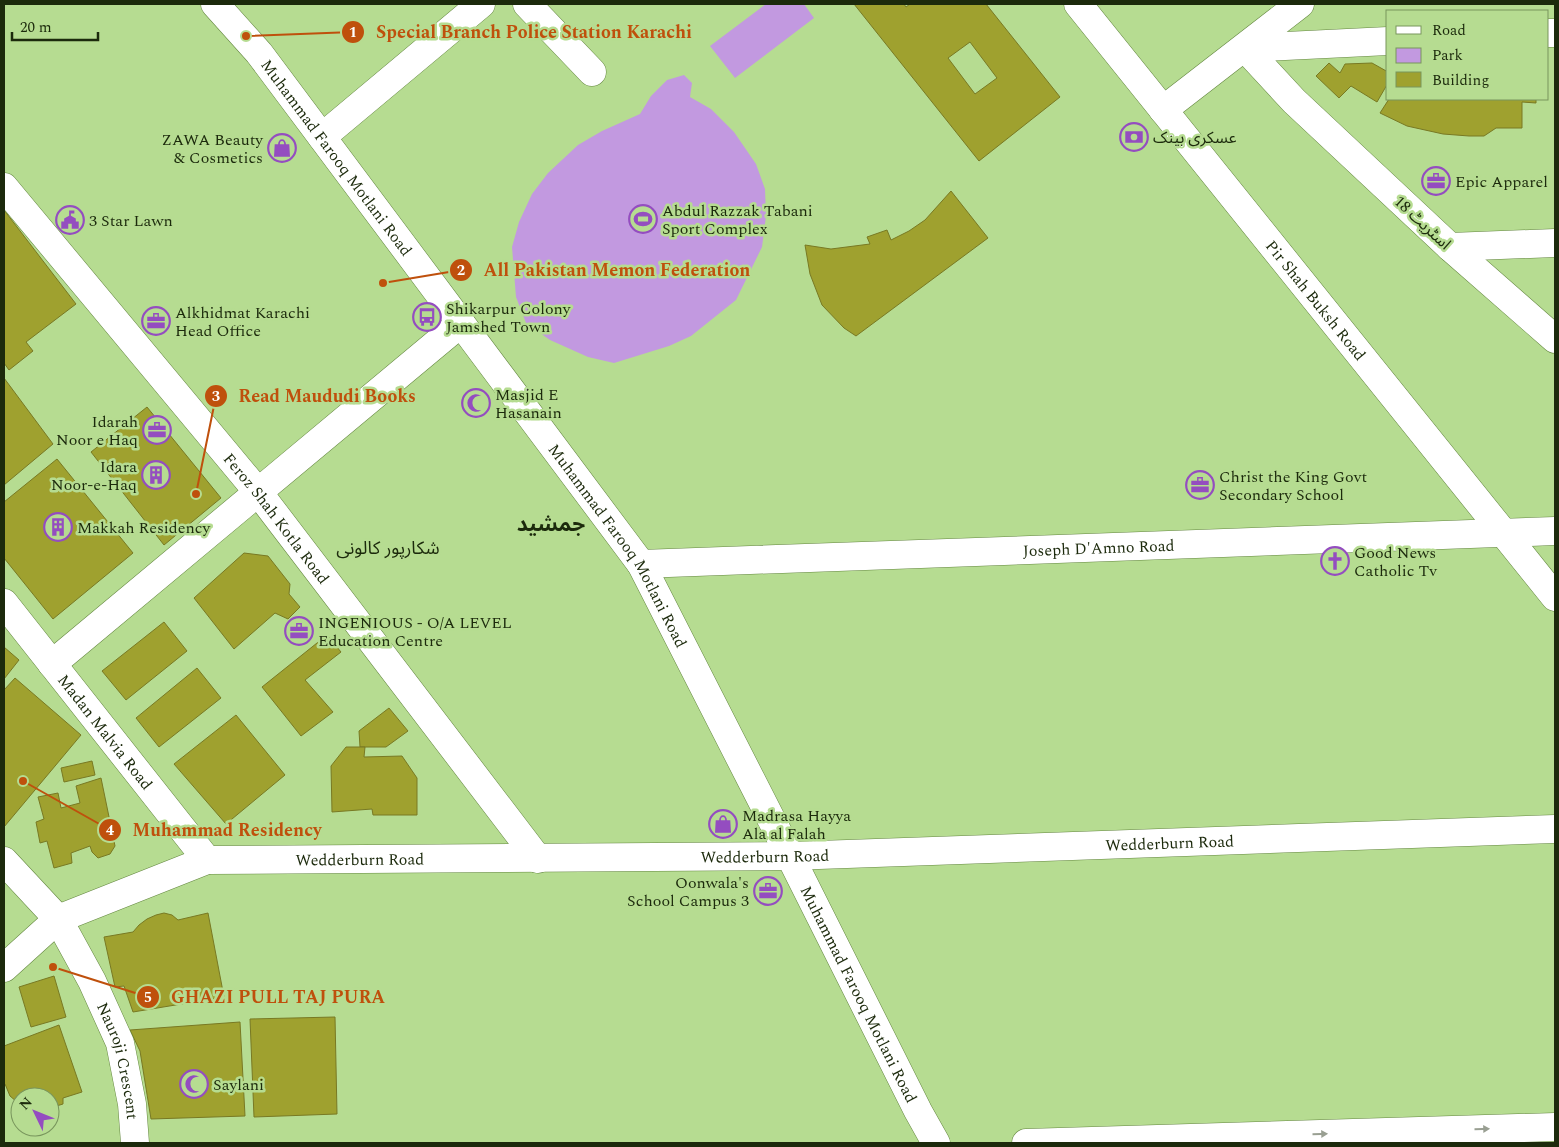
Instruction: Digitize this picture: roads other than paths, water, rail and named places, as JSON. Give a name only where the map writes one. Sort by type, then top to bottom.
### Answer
[{"type":"street","name":"Muhammad Farooq Motlani Road","points":[[215,4],[259,53],[641,564],[918,1111],[936,1143]]},
{"type":"street","points":[[322,137],[481,4]]},
{"type":"street","points":[[527,4],[592,72]]},
{"type":"street","name":"Pir Shah Buksh Road","points":[[1078,4],[1555,597]]},
{"type":"street","points":[[1163,110],[1300,4]]},
{"type":"street","points":[[1244,48],[1386,41]]},
{"type":"street","name":"اسٹریٹ 18","points":[[1244,48],[1294,100],[1450,247],[1555,339]]},
{"type":"street","name":"Feroz Shah Kotla Road","points":[[4,187],[258,492],[538,859]]},
{"type":"street","points":[[1450,247],[1555,243]]},
{"type":"street","points":[[52,664],[461,323]]},
{"type":"street","name":"Joseph D'Amno Road","points":[[641,564],[1555,531]]},
{"type":"street","name":"Madan Malvia Road","points":[[4,603],[207,860]]},
{"type":"street","name":"Wedderburn Road","points":[[4,968],[58,919],[207,860],[790,856],[1555,829]]},
{"type":"street","name":"Nauroji Crescent","points":[[4,861],[58,919],[92,981],[120,1043],[132,1104],[135,1143]]},
{"type":"street","points":[[1026,1143],[1555,1127]]},
{"type":"place","name":"Special Branch Police Station Karachi","points":[[246,36]]},
{"type":"place","name":"عسکری بینک","points":[[1134,137]]},
{"type":"place","name":"ZAWA Beauty & Cosmetics","points":[[282,148]]},
{"type":"place","name":"Epic Apparel","points":[[1436,181]]},
{"type":"place","name":"Abdul Razzak Tabani Sport Complex","points":[[643,219]]},
{"type":"place","name":"3 Star Lawn","points":[[70,220]]},
{"type":"place","name":"All Pakistan Memon Federation","points":[[383,283]]},
{"type":"place","name":"Shikarpur Colony Jamshed Town","points":[[427,317]]},
{"type":"place","name":"Alkhidmat Karachi Head Office","points":[[156,321]]},
{"type":"place","name":"Masjid E Hasanain","points":[[476,403]]},
{"type":"place","name":"Idarah Noor e Haq","points":[[157,430]]},
{"type":"place","name":"Idara Noor-e-Haq","points":[[156,475]]},
{"type":"place","name":"Christ the King Govt Secondary School","points":[[1200,485]]},
{"type":"place","name":"Read Maududi Books","points":[[196,494]]},
{"type":"place","name":"Makkah Residency","points":[[58,527]]},
{"type":"place","name":"Good News Catholic Tv","points":[[1335,561]]},
{"type":"place","name":"INGENIOUS - O/A LEVEL Education Centre","points":[[299,631]]},
{"type":"place","name":"Muhammad Residency","points":[[23,781]]},
{"type":"place","name":"Madrasa Hayya Ala al Falah","points":[[723,824]]},
{"type":"place","name":"Oonwala's School Campus 3","points":[[768,891]]},
{"type":"place","name":"GHAZI PULL TAJ PURA","points":[[53,967]]},
{"type":"place","name":"Saylani","points":[[194,1084]]},
{"type":"district","name":"جمشید","points":[[551,524]]},
{"type":"district","name":"شکارپور کالونی","points":[[388,548]]}]
